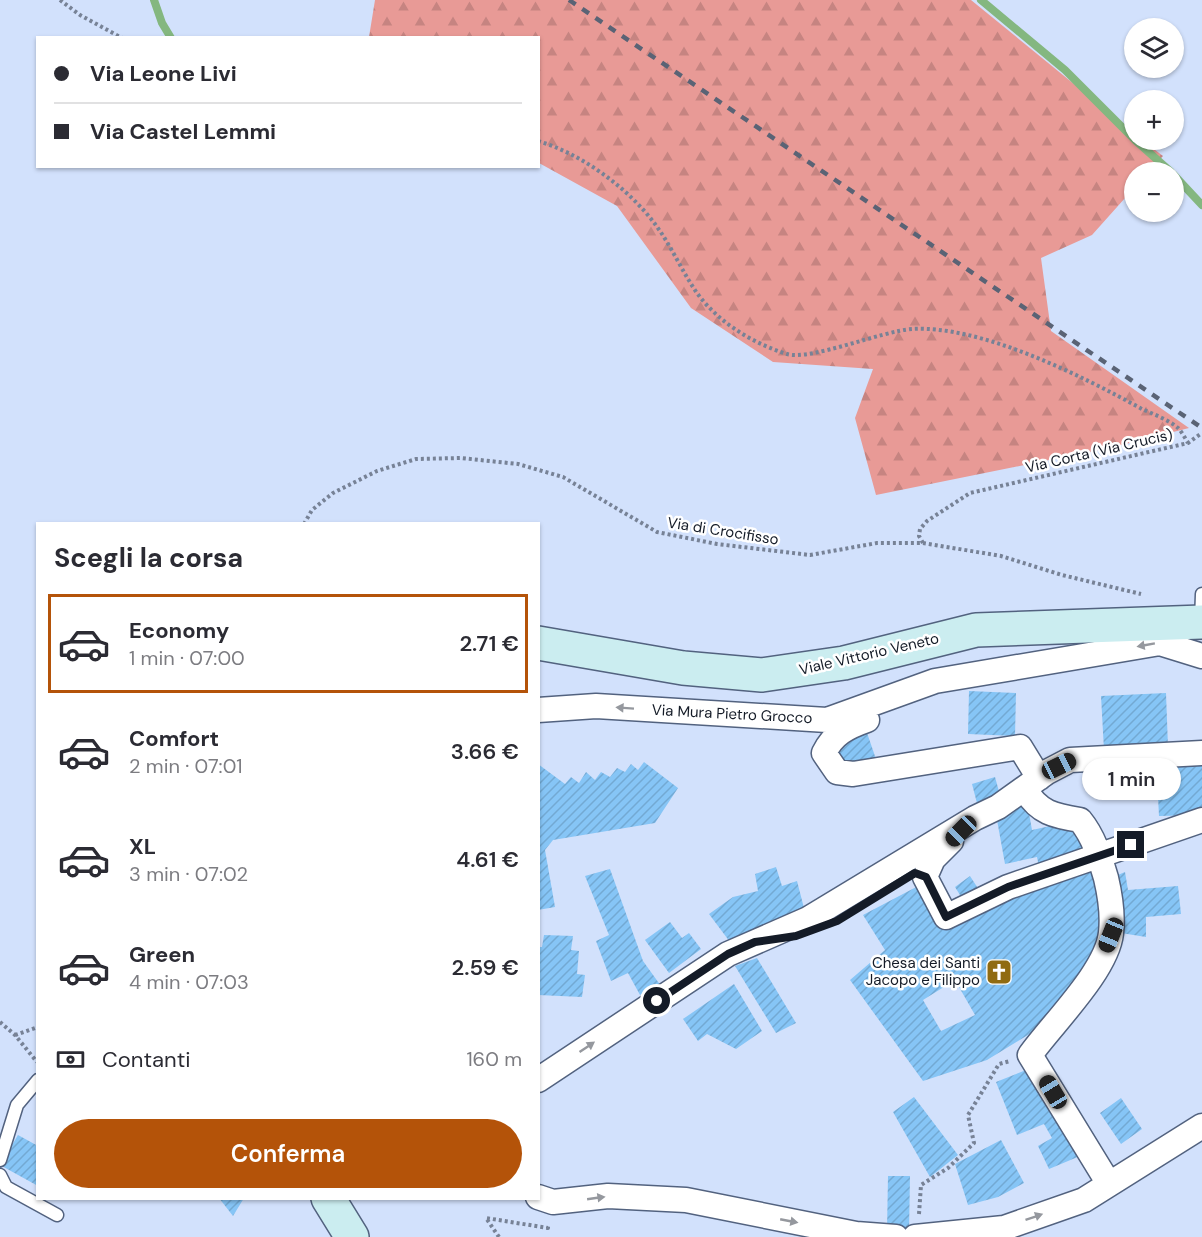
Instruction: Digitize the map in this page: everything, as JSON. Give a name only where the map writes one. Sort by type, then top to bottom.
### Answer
[{"type":"street","name":"Viale Vittorio Veneto","points":[[540,643],[683,668],[762,675],[844,663],[976,630],[1202,613]]},
{"type":"street","name":"Via Mura Pietro Grocco","points":[[540,710],[596,706],[827,720],[935,681],[1160,643],[1202,656]]},
{"type":"street","points":[[996,671],[845,728],[830,741],[824,753],[837,772],[853,774],[1020,747],[1039,809],[1055,816],[1080,820],[1087,828],[1100,855],[1110,895],[1111,935],[1101,960],[1070,1005],[1030,1055],[1109,1185]]},
{"type":"street","points":[[540,1079],[728,954],[808,919],[1070,760],[1202,753]]},
{"type":"street","points":[[926,877],[933,859],[975,818]]},
{"type":"street","points":[[755,942],[796,936],[837,921],[915,873],[926,877],[946,917],[1008,887],[1202,820]]},
{"type":"street","points":[[916,1237],[1004,1228],[1084,1200],[1202,1126]]},
{"type":"street","points":[[546,1200],[608,1196],[686,1200],[856,1234],[896,1237]]},
{"type":"street","points":[[329,1200],[352,1237]]},
{"type":"lane","points":[[0,1160],[17,1105],[36,1082]]},
{"type":"lane","points":[[0,1175],[6,1187],[57,1215]]},
{"type":"path","points":[[60,0],[80,15],[118,36]]},
{"type":"path","name":"Via Corta (Via Crucis)","points":[[540,142],[555,146],[583,161],[634,200],[656,225],[694,289],[712,311],[737,331],[789,355],[913,329],[985,340],[1106,389],[1177,427],[1188,443],[970,493],[927,521],[920,529],[919,536],[924,543]]},
{"type":"path","points":[[1188,443],[1202,433]]},
{"type":"path","name":"Via di Crocifisso","points":[[305,522],[312,510],[333,493],[376,471],[416,459],[461,458],[518,464],[564,477],[657,532],[717,544],[810,555],[877,543],[924,543]]},
{"type":"path","points":[[924,543],[1001,556],[1062,575],[1149,596]]},
{"type":"path","points":[[0,1022],[15,1035],[36,1060]]},
{"type":"path","points":[[15,1035],[36,1029]]},
{"type":"path","points":[[916,1237],[921,1185],[948,1168],[974,1143],[968,1114],[999,1064],[1030,1055]]},
{"type":"path","points":[[499,1237],[486,1218],[548,1228],[546,1200]]},
{"type":"green space","points":[[375,0],[971,0],[1124,125],[1124,150],[1155,150],[1163,156],[1157,162],[1124,162],[1124,199],[1092,235],[1041,258],[1051,331],[1189,428],[1114,447],[876,495],[855,418],[873,369],[773,362],[691,308],[617,206],[540,164],[540,36],[369,36]]},
{"type":"building","points":[[969,691],[1016,693],[1015,736],[968,734]]},
{"type":"building","points":[[1166,693],[1168,747],[1104,750],[1101,696]]},
{"type":"building","points":[[865,727],[877,762],[836,766],[837,736]]},
{"type":"building","points":[[1202,757],[1202,815],[1159,816],[1156,758]]},
{"type":"building","points":[[644,762],[678,788],[655,823],[553,840],[545,850],[555,907],[540,910],[540,765],[565,784],[571,777],[579,783],[586,772],[595,780],[601,772],[610,777],[617,768],[625,772],[631,764],[638,770]]},
{"type":"building","points":[[995,777],[1000,795],[978,807],[972,784]]},
{"type":"building","points":[[1027,802],[1032,830],[1073,821],[1084,852],[1039,867],[1037,857],[1005,864],[995,809]]},
{"type":"building","points":[[1096,866],[1106,900],[1096,957],[1041,1027],[987,1060],[923,1081],[850,980],[885,950],[863,915],[922,884],[949,929],[986,908]],"holes":[[[955,980],[975,1015],[941,1031],[923,1000]]]},
{"type":"building","points":[[776,867],[782,886],[797,881],[805,912],[730,942],[709,914],[733,897],[758,891],[755,874]]},
{"type":"building","points":[[610,869],[643,961],[661,986],[640,995],[628,973],[611,981],[596,941],[609,935],[585,876]]},
{"type":"building","points":[[1125,872],[1128,890],[1178,886],[1181,914],[1146,917],[1146,937],[1121,933],[1124,904],[1116,904],[1113,877]]},
{"type":"building","points":[[970,876],[981,893],[965,903],[955,887]]},
{"type":"building","points":[[670,922],[682,938],[689,933],[701,949],[669,973],[645,940]]},
{"type":"building","points":[[544,935],[573,936],[571,950],[579,951],[577,974],[585,975],[582,997],[540,995],[540,947],[542,947]]},
{"type":"building","points":[[757,958],[796,1023],[776,1033],[735,966]]},
{"type":"building","points":[[734,984],[762,1031],[736,1049],[707,1034],[698,1041],[683,1019]]},
{"type":"building","points":[[1026,1070],[1080,1156],[1049,1169],[1038,1146],[1052,1138],[1044,1124],[1017,1135],[996,1082]]},
{"type":"building","points":[[914,1097],[958,1155],[930,1177],[893,1112]]},
{"type":"building","points":[[1121,1098],[1142,1129],[1121,1144],[1100,1113]]},
{"type":"building","points":[[18,1135],[36,1145],[36,1185],[0,1165]]},
{"type":"building","points":[[1001,1140],[1024,1183],[998,1197],[968,1205],[955,1164]]},
{"type":"building","points":[[888,1176],[910,1176],[909,1232],[887,1231]]},
{"type":"building","points":[[221,1200],[243,1200],[233,1216]]},
{"type":"waterway","points":[[154,0],[162,23],[170,36]]},
{"type":"waterway","points":[[981,0],[1065,70],[1124,129]]},
{"type":"waterway","points":[[1146,150],[1160,162]]},
{"type":"waterway","points":[[1184,186],[1202,205]]},
{"type":"railway","points":[[569,0],[1202,428]]},
{"type":"place","name":"Chesa dei Santi Jacopo e Filippo","points":[[999,972]]},
{"type":"route","points":[[657,1001],[728,954],[755,942],[796,936],[837,921],[915,873],[926,877],[946,917],[1008,887],[1131,845]]}]
